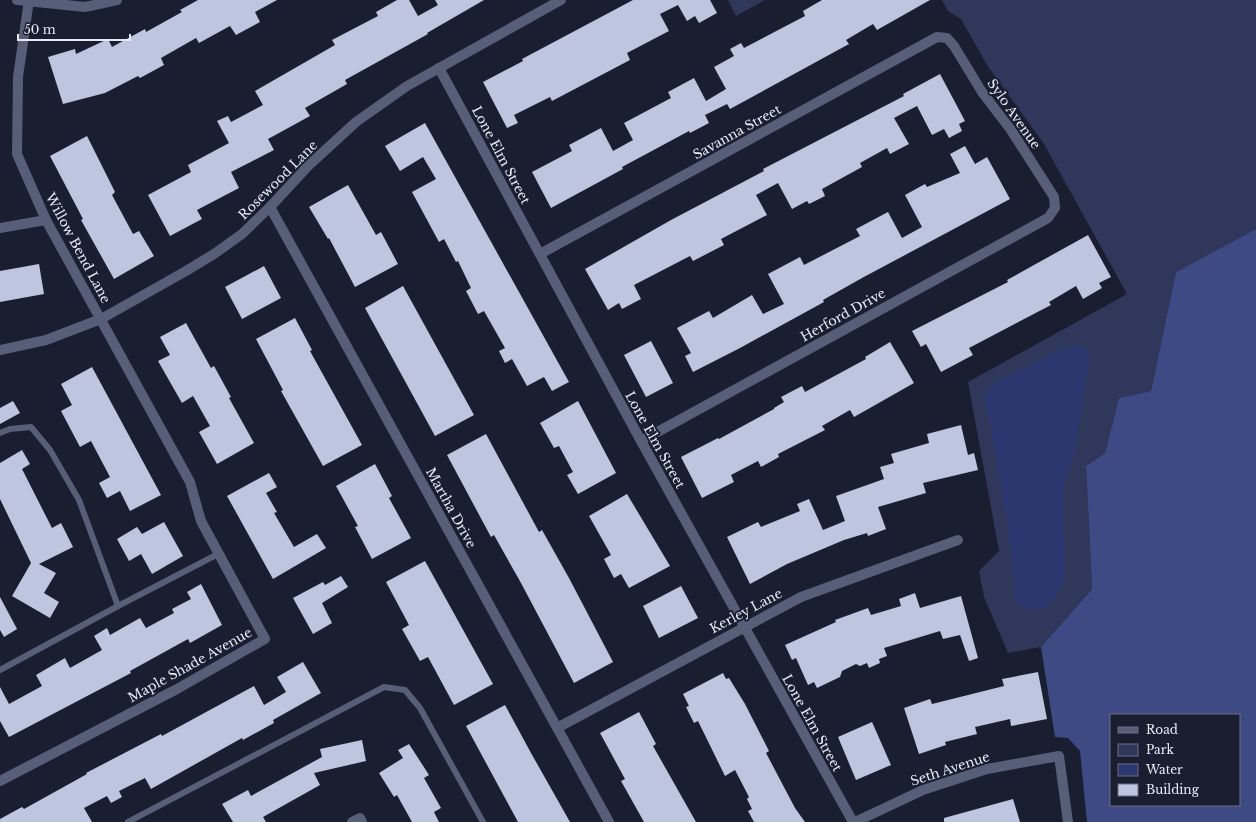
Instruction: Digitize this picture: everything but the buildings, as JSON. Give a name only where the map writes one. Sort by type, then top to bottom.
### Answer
[{"type":"street","points":[[17,0],[29,0],[85,7],[117,0]]},
{"type":"street","name":"Willow Bend Lane","points":[[29,0],[18,77],[17,154],[46,220],[101,319]]},
{"type":"street","name":"Rosewood Lane","points":[[0,350],[46,340],[101,319],[214,254],[242,234],[270,207],[308,166],[356,122],[407,86],[561,0]]},
{"type":"street","name":"Savanna Street","points":[[540,254],[937,37],[947,38]]},
{"type":"street","name":"Sylo Avenue","points":[[947,38],[954,46],[982,92],[1011,130],[1054,197],[1055,208]]},
{"type":"street","name":"Lone Elm Street","points":[[439,68],[641,440],[854,822]]},
{"type":"street","name":"Martha Drive","points":[[270,207],[608,822]]},
{"type":"street","name":"Herford Drive","points":[[641,440],[1048,218],[1055,208]]},
{"type":"street","points":[[0,228],[46,220]]},
{"type":"street","name":"Maple Shade Avenue","points":[[0,781],[177,689],[265,639],[201,521],[190,482],[101,319]]},
{"type":"street","name":"Kerley Lane","points":[[557,728],[802,597],[958,540]]},
{"type":"street","name":"Seth Avenue","points":[[854,822],[923,790],[987,769],[1059,756],[1068,822]]},
{"type":"lane","points":[[0,433],[10,429],[31,427],[50,450],[79,500],[118,606]]},
{"type":"lane","points":[[0,670],[218,554]]},
{"type":"lane","points":[[128,822],[384,687],[405,690],[420,708],[483,822]]},
{"type":"green space","points":[[728,0],[765,0],[736,16]]},
{"type":"green space","points":[[942,0],[1256,0],[1256,229],[1176,272],[1151,391],[1119,398],[1105,453],[1086,466],[1092,589],[1041,647],[1008,653],[984,597],[979,571],[999,551],[968,382],[1127,294],[1044,144],[987,65],[961,19],[948,11]]},
{"type":"shaded area","points":[[1256,229],[1256,822],[1087,822],[1080,751],[1068,738],[1055,737],[1041,647],[1092,589],[1086,466],[1105,453],[1119,398],[1151,391],[1176,272]]},
{"type":"water","points":[[1066,347],[1084,347],[1090,356],[1074,456],[1064,482],[1065,577],[1057,595],[1045,608],[1026,610],[1016,600],[1006,513],[985,396],[993,384]]}]
